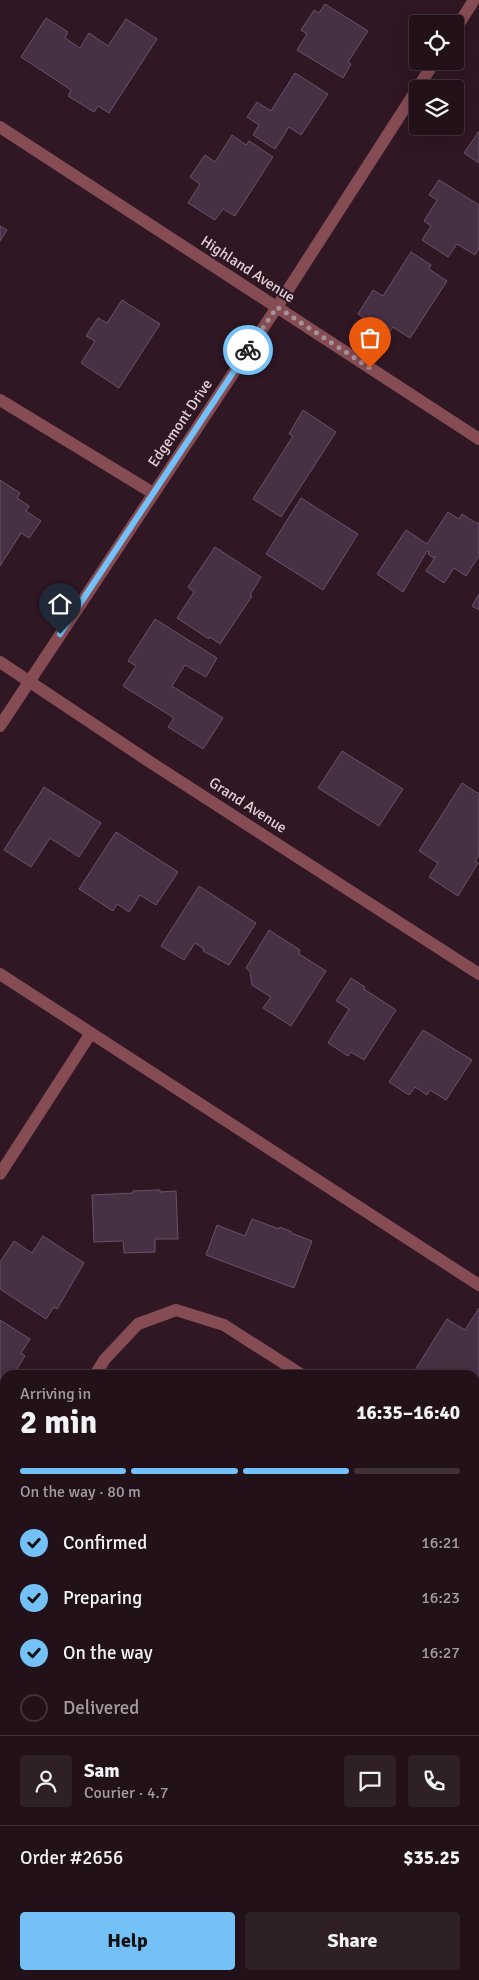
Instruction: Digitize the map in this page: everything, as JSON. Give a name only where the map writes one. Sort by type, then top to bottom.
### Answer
[{"type":"street","points":[[464,16],[474,0]]},
{"type":"street","name":"Edgemont Drive","points":[[0,726],[277,307],[429,70]]},
{"type":"street","name":"Highland Avenue","points":[[0,127],[479,439]]},
{"type":"street","points":[[0,400],[153,493]]},
{"type":"street","name":"Grand Avenue","points":[[0,662],[150,762],[479,974]]},
{"type":"street","points":[[0,974],[479,1285]]},
{"type":"street","points":[[0,1174],[91,1033]]},
{"type":"street","points":[[98,1370],[105,1359],[138,1324],[176,1310],[224,1325],[294,1370]]},
{"type":"building","points":[[325,4],[368,31],[348,62],[351,64],[343,78],[297,50],[307,34],[301,30],[314,10],[319,13]]},
{"type":"building","points":[[46,18],[68,32],[65,38],[80,48],[89,33],[108,46],[126,19],[157,39],[109,113],[98,106],[94,112],[68,96],[71,90],[21,57]]},
{"type":"building","points":[[295,73],[328,94],[301,135],[289,127],[275,149],[253,135],[259,125],[247,117],[257,102],[271,111]]},
{"type":"building","points":[[479,131],[479,163],[464,153]]},
{"type":"building","points":[[232,135],[246,145],[249,141],[273,157],[235,216],[223,209],[215,220],[188,203],[200,184],[190,177],[205,155],[215,162]]},
{"type":"building","points":[[439,180],[479,205],[479,248],[475,255],[457,244],[448,257],[422,240],[431,226],[424,221],[437,200],[429,195]]},
{"type":"building","points":[[0,226],[7,230],[0,241]]},
{"type":"building","points":[[411,252],[431,265],[429,269],[447,281],[410,338],[393,327],[388,334],[358,314],[373,290],[383,296]]},
{"type":"building","points":[[122,300],[160,324],[119,388],[81,363],[95,341],[86,336],[98,318],[107,323]]},
{"type":"building","points":[[303,410],[336,432],[281,517],[253,499],[293,436],[289,434]]},
{"type":"building","points":[[0,480],[20,493],[17,498],[29,506],[26,511],[41,521],[29,538],[21,533],[0,566]]},
{"type":"building","points":[[301,498],[358,534],[323,590],[266,554]]},
{"type":"building","points":[[448,512],[459,519],[462,514],[479,523],[479,556],[466,576],[454,568],[444,583],[426,571],[436,556],[433,558],[427,551],[403,592],[377,574],[406,530],[427,544]]},
{"type":"building","points":[[215,547],[261,577],[250,595],[252,596],[220,644],[177,618],[194,592],[188,587]]},
{"type":"building","points":[[479,594],[479,610],[472,606]]},
{"type":"building","points":[[155,619],[217,658],[206,677],[185,665],[172,686],[223,718],[203,749],[168,727],[174,718],[123,686],[136,666],[128,661]]},
{"type":"building","points":[[342,751],[403,789],[379,826],[318,788]]},
{"type":"building","points":[[462,783],[479,794],[479,855],[475,861],[478,863],[458,896],[429,877],[438,863],[419,851]]},
{"type":"building","points":[[44,787],[101,823],[79,857],[50,838],[31,867],[4,850]]},
{"type":"building","points":[[116,832],[178,872],[156,905],[140,895],[129,912],[117,904],[113,911],[79,889]]},
{"type":"building","points":[[199,886],[256,923],[229,965],[203,951],[204,949],[195,943],[184,960],[161,946]]},
{"type":"building","points":[[269,930],[300,950],[299,954],[326,971],[291,1026],[263,1008],[271,997],[252,985],[250,971],[246,968]]},
{"type":"building","points":[[351,978],[396,1010],[364,1060],[351,1052],[348,1056],[328,1043],[349,1009],[336,1001]]},
{"type":"building","points":[[423,1030],[472,1060],[446,1100],[430,1090],[427,1095],[415,1087],[409,1095],[389,1082]]},
{"type":"building","points":[[160,1190],[160,1192],[176,1191],[178,1239],[155,1239],[155,1252],[124,1253],[123,1241],[94,1242],[92,1195]]},
{"type":"building","points":[[252,1219],[279,1229],[280,1227],[312,1241],[294,1288],[206,1255],[217,1225],[245,1236]]},
{"type":"building","points":[[43,1236],[84,1263],[57,1309],[54,1307],[46,1319],[0,1289],[0,1262],[14,1241],[32,1253]]},
{"type":"building","points":[[479,1308],[479,1370],[415,1370],[447,1319],[465,1330]]},
{"type":"building","points":[[0,1320],[30,1339],[21,1353],[25,1356],[16,1370],[0,1370]]},
{"type":"way so far","points":[[248,350],[277,307],[370,368]]},
{"type":"route","points":[[60,634],[248,350]]}]
